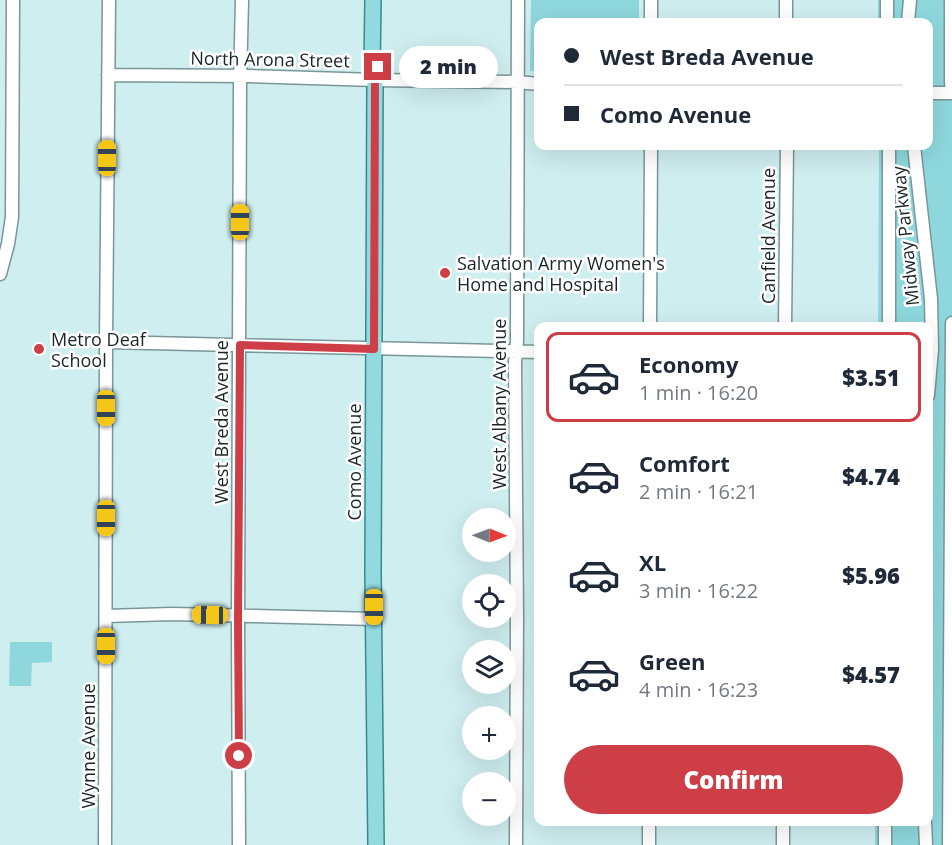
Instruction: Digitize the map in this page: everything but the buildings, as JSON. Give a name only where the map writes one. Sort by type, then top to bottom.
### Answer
[{"type":"main road","name":"Como Avenue","points":[[373,0],[372,67],[375,80]]},
{"type":"main road","name":"Como Avenue","points":[[376,845],[375,80],[378,67],[382,0]]},
{"type":"street","points":[[0,274],[8,244],[12,210],[13,0]]},
{"type":"street","name":"Wynne Avenue","points":[[105,845],[109,0]]},
{"type":"street","name":"West Breda Avenue","points":[[240,845],[238,616],[242,0]]},
{"type":"street","name":"West Albany Avenue","points":[[516,845],[515,362],[518,0]]},
{"type":"street","points":[[651,0],[651,18]]},
{"type":"street","points":[[786,0],[786,18]]},
{"type":"street","points":[[887,0],[887,18]]},
{"type":"street","points":[[908,18],[910,0]]},
{"type":"street","points":[[933,93],[952,92],[951,0]]},
{"type":"street","name":"North Arona Street","points":[[108,75],[534,84]]},
{"type":"street","points":[[650,322],[651,150]]},
{"type":"street","name":"Canfield Avenue","points":[[785,322],[787,150]]},
{"type":"street","points":[[889,322],[890,150]]},
{"type":"street","name":"Midway Parkway","points":[[914,150],[931,299],[931,322]]},
{"type":"street","points":[[949,845],[952,323]]},
{"type":"street","points":[[106,342],[534,352]]},
{"type":"street","points":[[933,364],[952,364]]},
{"type":"street","points":[[106,616],[172,614],[374,619]]},
{"type":"street","points":[[649,826],[649,845]]},
{"type":"street","points":[[783,826],[783,845]]},
{"type":"street","points":[[885,826],[885,845]]},
{"type":"street","points":[[925,826],[926,845]]},
{"type":"shaded area","points":[[531,0],[639,0],[639,18],[534,18],[534,71],[530,71]]},
{"type":"shaded area","points":[[878,0],[952,0],[952,845],[875,845],[875,826],[933,826],[933,322],[878,322],[879,150],[933,150],[933,18],[878,18]]},
{"type":"shaded area","points":[[10,642],[52,642],[52,662],[32,663],[31,686],[9,686]]},
{"type":"place","name":"Salvation Army Women's Home and Hospital","points":[[445,273]]},
{"type":"place","name":"Metro Deaf School","points":[[39,349]]},
{"type":"route","points":[[239,756],[240,345],[374,349],[375,80],[378,67]]}]
